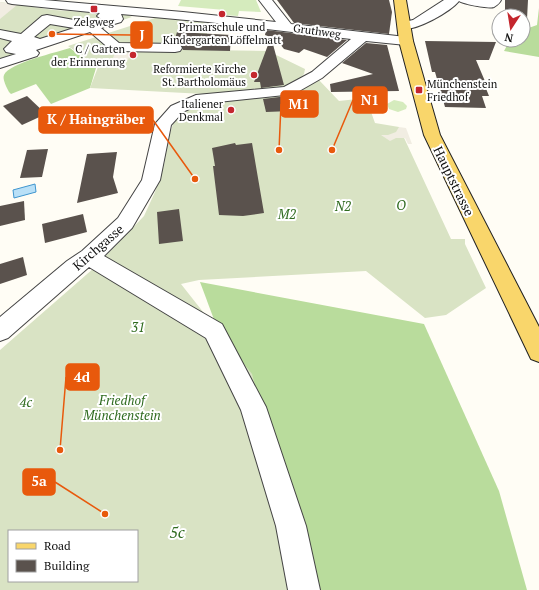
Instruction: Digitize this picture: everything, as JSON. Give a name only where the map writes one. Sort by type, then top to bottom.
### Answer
[{"type":"main road","name":"Hauptstrasse","points":[[400,0],[406,34],[432,135],[437,148],[539,350]]},
{"type":"street","name":"Gruthweg","points":[[12,0],[56,6],[155,13],[286,26],[362,37],[406,34]]},
{"type":"street","points":[[137,12],[144,0]]},
{"type":"street","points":[[265,0],[286,26]]},
{"type":"street","points":[[406,34],[418,23],[453,0]]},
{"type":"street","points":[[465,0],[490,4],[495,0]]},
{"type":"street","points":[[0,57],[2,58],[54,12],[115,16],[116,19],[95,30],[0,64]]},
{"type":"street","points":[[12,49],[20,50],[155,13]]},
{"type":"street","points":[[28,16],[95,30],[116,47],[174,48]]},
{"type":"street","points":[[0,34],[45,43]]},
{"type":"street","name":"Kirchgasse","points":[[0,331],[74,267],[89,258],[125,223],[151,180],[163,124],[177,109],[196,100],[288,91],[317,75],[362,37]]},
{"type":"street","points":[[89,258],[214,331],[253,407],[291,526],[304,590]]},
{"type":"green space","points":[[181,0],[256,0],[261,12],[239,11],[238,16],[224,15],[225,10],[178,6]]},
{"type":"green space","points":[[0,2],[54,10],[128,15],[132,17],[0,60]]},
{"type":"green space","points":[[539,8],[539,57],[504,51],[506,48],[531,48],[531,27],[537,25]]},
{"type":"green space","points":[[158,17],[209,22],[204,50],[268,51],[305,69],[304,74],[295,84],[281,88],[204,94],[90,88],[98,67],[68,46]]},
{"type":"green space","points":[[70,48],[96,68],[90,88],[51,104],[36,84],[11,94],[9,92],[4,79],[4,75],[8,71],[24,62]]},
{"type":"green space","name":"Friedhof Münchenstein","points":[[318,79],[339,101],[366,98],[375,123],[399,127],[451,239],[465,239],[465,244],[486,288],[446,315],[425,318],[366,271],[199,280],[181,284],[252,374],[309,590],[0,590],[0,350],[94,268],[144,216],[155,192],[164,165],[169,136],[173,124],[182,114],[200,103],[237,99]]},
{"type":"green space","points":[[394,100],[403,102],[407,106],[406,109],[398,112],[389,109],[387,104]]},
{"type":"green space","points":[[200,282],[424,324],[499,491],[527,590],[315,590]]},
{"type":"shaded area","points":[[0,2],[17,5],[0,19]]},
{"type":"shaded area","points":[[117,49],[132,49],[128,60],[112,60]]},
{"type":"shaded area","points":[[399,127],[406,128],[412,144],[408,144],[405,138],[396,138],[390,141],[381,135],[388,135],[396,132]]},
{"type":"water","points":[[35,184],[36,192],[14,198],[13,190]]},
{"type":"building","points":[[277,0],[389,0],[392,12],[389,34],[294,23]]},
{"type":"building","points":[[505,0],[528,0],[528,8],[505,8]]},
{"type":"building","points":[[266,30],[347,40],[327,57],[304,49],[299,53],[284,49],[276,39],[265,35]]},
{"type":"building","points":[[177,32],[231,35],[230,51],[183,50],[181,44],[174,42]]},
{"type":"building","points":[[271,37],[284,85],[261,88],[260,82],[254,82]]},
{"type":"building","points":[[425,41],[491,42],[491,48],[494,48],[489,60],[476,60],[487,86],[485,86],[489,96],[482,96],[486,108],[445,107],[435,72],[432,72]]},
{"type":"building","points":[[366,43],[387,45],[399,91],[331,92],[330,84],[373,74],[342,63]]},
{"type":"building","points":[[27,96],[46,114],[22,125],[3,106]]},
{"type":"building","points":[[287,96],[291,111],[266,112],[263,99]]},
{"type":"building","points":[[235,143],[236,145],[252,143],[264,213],[243,216],[219,215],[212,148]]},
{"type":"building","points":[[48,149],[42,177],[20,178],[27,150]]},
{"type":"building","points":[[117,152],[113,177],[118,193],[77,203],[87,154]]},
{"type":"building","points":[[24,201],[25,220],[0,226],[0,206]]},
{"type":"building","points":[[179,209],[183,241],[159,244],[157,212]]},
{"type":"building","points":[[83,214],[87,232],[45,243],[42,224]]},
{"type":"building","points":[[23,257],[27,275],[0,284],[0,264]]},
{"type":"place","name":"Zelgweg","points":[[94,9]]},
{"type":"place","name":"Primarschule und Kindergarten Löffelmatt","points":[[222,14]]},
{"type":"place","name":"J","points":[[52,34]]},
{"type":"place","name":"C / Garten der Erinnerung","points":[[133,55]]},
{"type":"place","name":"Reformierte Kirche St. Bartholomäus","points":[[254,75]]},
{"type":"place","name":"Münchenstein Friedhof","points":[[419,90]]},
{"type":"place","name":"Italiener Denkmal","points":[[231,110]]},
{"type":"place","name":"M1","points":[[279,150]]},
{"type":"place","name":"N1","points":[[332,150]]},
{"type":"place","name":"K / Haingräber","points":[[195,179]]},
{"type":"place","name":"4d","points":[[60,450]]},
{"type":"place","name":"5a","points":[[105,514]]},
{"type":"park label","name":"O","points":[[401,205]]},
{"type":"park label","name":"N2","points":[[343,206]]},
{"type":"park label","name":"M2","points":[[287,214]]},
{"type":"park label","name":"31","points":[[138,327]]},
{"type":"park label","name":"4c","points":[[26,402]]},
{"type":"park label","name":"5c","points":[[177,532]]}]
